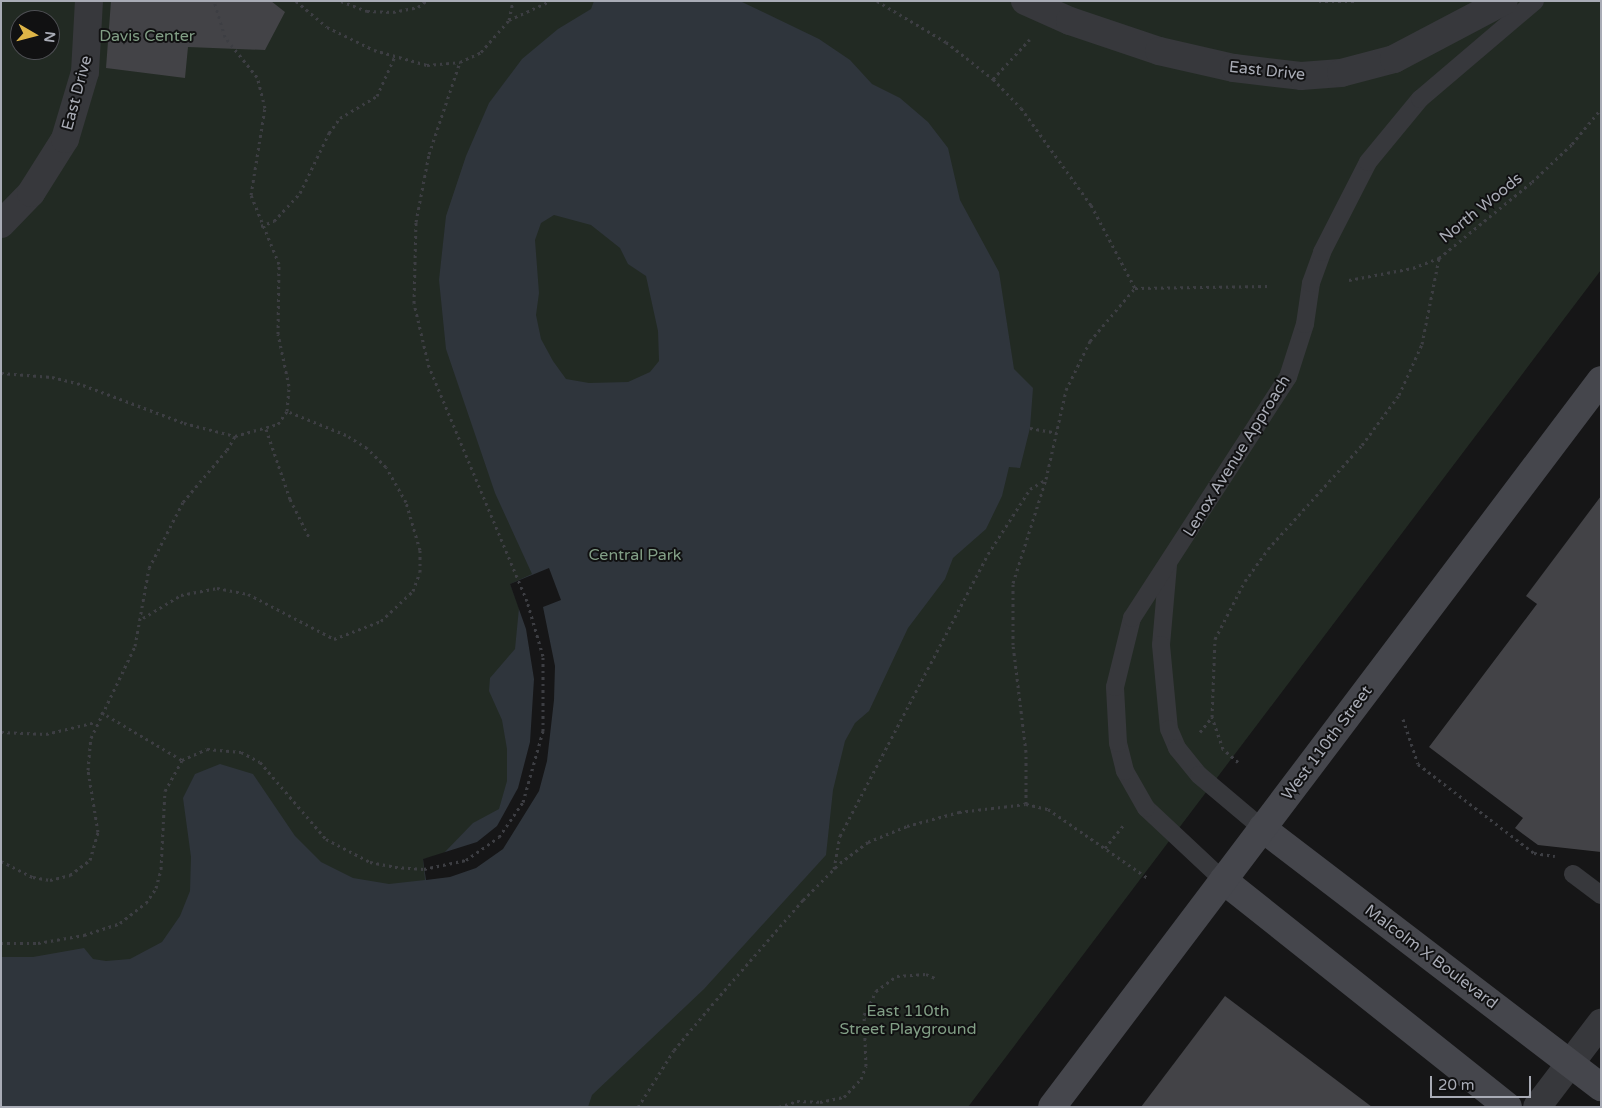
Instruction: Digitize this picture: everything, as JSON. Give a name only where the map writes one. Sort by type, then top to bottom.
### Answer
[{"type":"main road","name":"West 110th Street","points":[[1052,1107],[1601,380]]},
{"type":"main road","name":"Malcolm X Boulevard","points":[[1262,828],[1601,1087]]},
{"type":"main road","points":[[1223,880],[1508,1107]]},
{"type":"street","name":"East Drive","points":[[1,224],[31,193],[65,139],[85,72],[89,1]]},
{"type":"street","name":"East Drive","points":[[1025,1],[1070,21],[1159,50],[1234,68],[1301,76],[1341,74],[1394,59],[1504,1]]},
{"type":"street","points":[[1537,1107],[1601,1023]]},
{"type":"lane","name":"Lenox Avenue Approach","points":[[1223,880],[1146,808],[1134,792],[1118,743],[1115,687],[1121,651],[1132,618],[1169,565],[1272,407],[1300,345],[1311,283],[1337,219],[1384,139],[1420,99],[1535,1]]},
{"type":"lane","name":"Lenox Avenue Approach","points":[[1169,565],[1161,644],[1169,729],[1177,748],[1199,775],[1262,828]]},
{"type":"lane","points":[[1573,874],[1601,894]]},
{"type":"path","points":[[1,373],[52,377],[83,385],[184,423],[234,436],[266,429],[278,424],[287,411],[289,386],[280,350],[277,317],[279,264],[261,226],[251,196],[265,108],[257,77],[225,38],[214,1]]},
{"type":"path","points":[[296,1],[327,27],[395,56],[427,66],[460,62],[481,52],[508,20],[513,1]]},
{"type":"path","points":[[341,1],[367,11],[393,12],[418,8],[426,1]]},
{"type":"path","points":[[508,20],[550,1]]},
{"type":"path","points":[[877,1],[946,42],[993,79],[1058,155],[1091,205],[1135,288]]},
{"type":"path","points":[[1319,1],[1355,1]]},
{"type":"path","points":[[993,79],[1030,39]]},
{"type":"path","points":[[261,226],[274,221],[300,193],[328,133],[340,118],[377,96],[395,56]]},
{"type":"path","points":[[1,943],[38,943],[84,935],[120,923],[146,903],[161,869],[165,791],[182,760],[207,749],[241,752],[271,773],[326,839],[370,862],[424,869],[466,860],[485,849],[511,822],[530,785],[543,730],[544,682],[537,631],[519,580],[429,367],[414,303],[416,222],[428,154],[460,62]]},
{"type":"path","name":"North Woods","points":[[1350,280],[1413,268],[1439,258],[1532,182],[1572,144],[1601,109]]},
{"type":"path","points":[[1238,762],[1223,749],[1212,717],[1215,639],[1227,613],[1268,549],[1362,446],[1399,395],[1422,344],[1439,258]]},
{"type":"path","points":[[1026,804],[1026,752],[1015,682],[1011,613],[1020,552],[1046,479],[1066,390],[1078,363],[1096,334],[1135,288],[1270,286]]},
{"type":"path","points":[[142,619],[180,594],[217,588],[248,594],[334,639],[381,620],[413,591],[420,572],[420,550],[406,502],[386,467],[367,448],[346,435],[287,411]]},
{"type":"path","points":[[1030,428],[1057,434]]},
{"type":"path","points":[[266,429],[290,499],[309,537]]},
{"type":"path","points":[[1,861],[33,877],[50,880],[70,875],[90,860],[98,832],[88,770],[96,722],[124,672],[142,619],[149,568],[165,532],[234,436]]},
{"type":"path","points":[[834,869],[840,836],[988,554],[1030,489],[1046,479]]},
{"type":"path","points":[[101,712],[182,760]]},
{"type":"path","points":[[1194,739],[1212,717]]},
{"type":"path","points":[[1403,719],[1418,764],[1534,853],[1563,857]]},
{"type":"path","points":[[1,732],[46,734],[96,722]]},
{"type":"path","points":[[638,1107],[674,1050],[834,869],[868,842],[907,826],[959,812],[1026,804],[1048,809],[1149,879]]},
{"type":"path","points":[[1105,848],[1130,817]]},
{"type":"path","points":[[779,1107],[797,1101],[820,1102],[844,1098],[861,1079],[866,1066],[864,1015],[876,991],[897,976],[926,974],[937,980]]},
{"type":"green space","name":"Central Park","points":[[1,1],[1601,1],[1601,270],[968,1107],[1,1107]]},
{"type":"shaded area","points":[[594,1],[740,1],[819,39],[850,60],[872,84],[900,98],[928,122],[948,148],[960,200],[999,272],[1014,369],[1033,388],[1030,428],[1020,468],[1009,467],[1002,496],[986,529],[953,558],[945,579],[908,628],[869,711],[855,723],[845,741],[833,790],[826,855],[704,989],[592,1095],[588,1107],[1,1107],[1,957],[33,957],[84,948],[93,959],[106,961],[130,959],[162,942],[180,916],[190,891],[191,857],[183,798],[195,774],[220,764],[253,774],[295,836],[321,862],[353,878],[389,884],[425,880],[423,859],[442,855],[473,823],[499,809],[507,781],[507,749],[502,720],[489,691],[490,678],[515,649],[519,608],[510,584],[532,574],[495,493],[446,349],[439,280],[446,216],[466,156],[489,103],[522,59],[558,29],[591,9]],"holes":[[[554,215],[591,225],[620,248],[628,264],[646,276],[658,331],[659,361],[650,372],[628,382],[589,383],[566,379],[541,339],[536,315],[539,293],[535,240],[541,223]]]},
{"type":"pier","points":[[549,568],[561,600],[543,607],[555,666],[554,700],[547,761],[539,791],[503,849],[476,868],[450,877],[426,880],[423,859],[477,842],[497,826],[518,788],[530,742],[534,679],[526,629],[510,584]]},
{"type":"building","name":"Davis Center","points":[[111,1],[271,1],[285,12],[265,50],[188,47],[185,78],[106,68]]},
{"type":"building","points":[[1601,496],[1601,852],[1538,845],[1515,828],[1523,818],[1429,747],[1537,604],[1526,596]]},
{"type":"building","points":[[1225,996],[1372,1107],[1141,1107]]},
{"type":"park label","name":"East 110th Street Playground","points":[[908,1020]]}]
